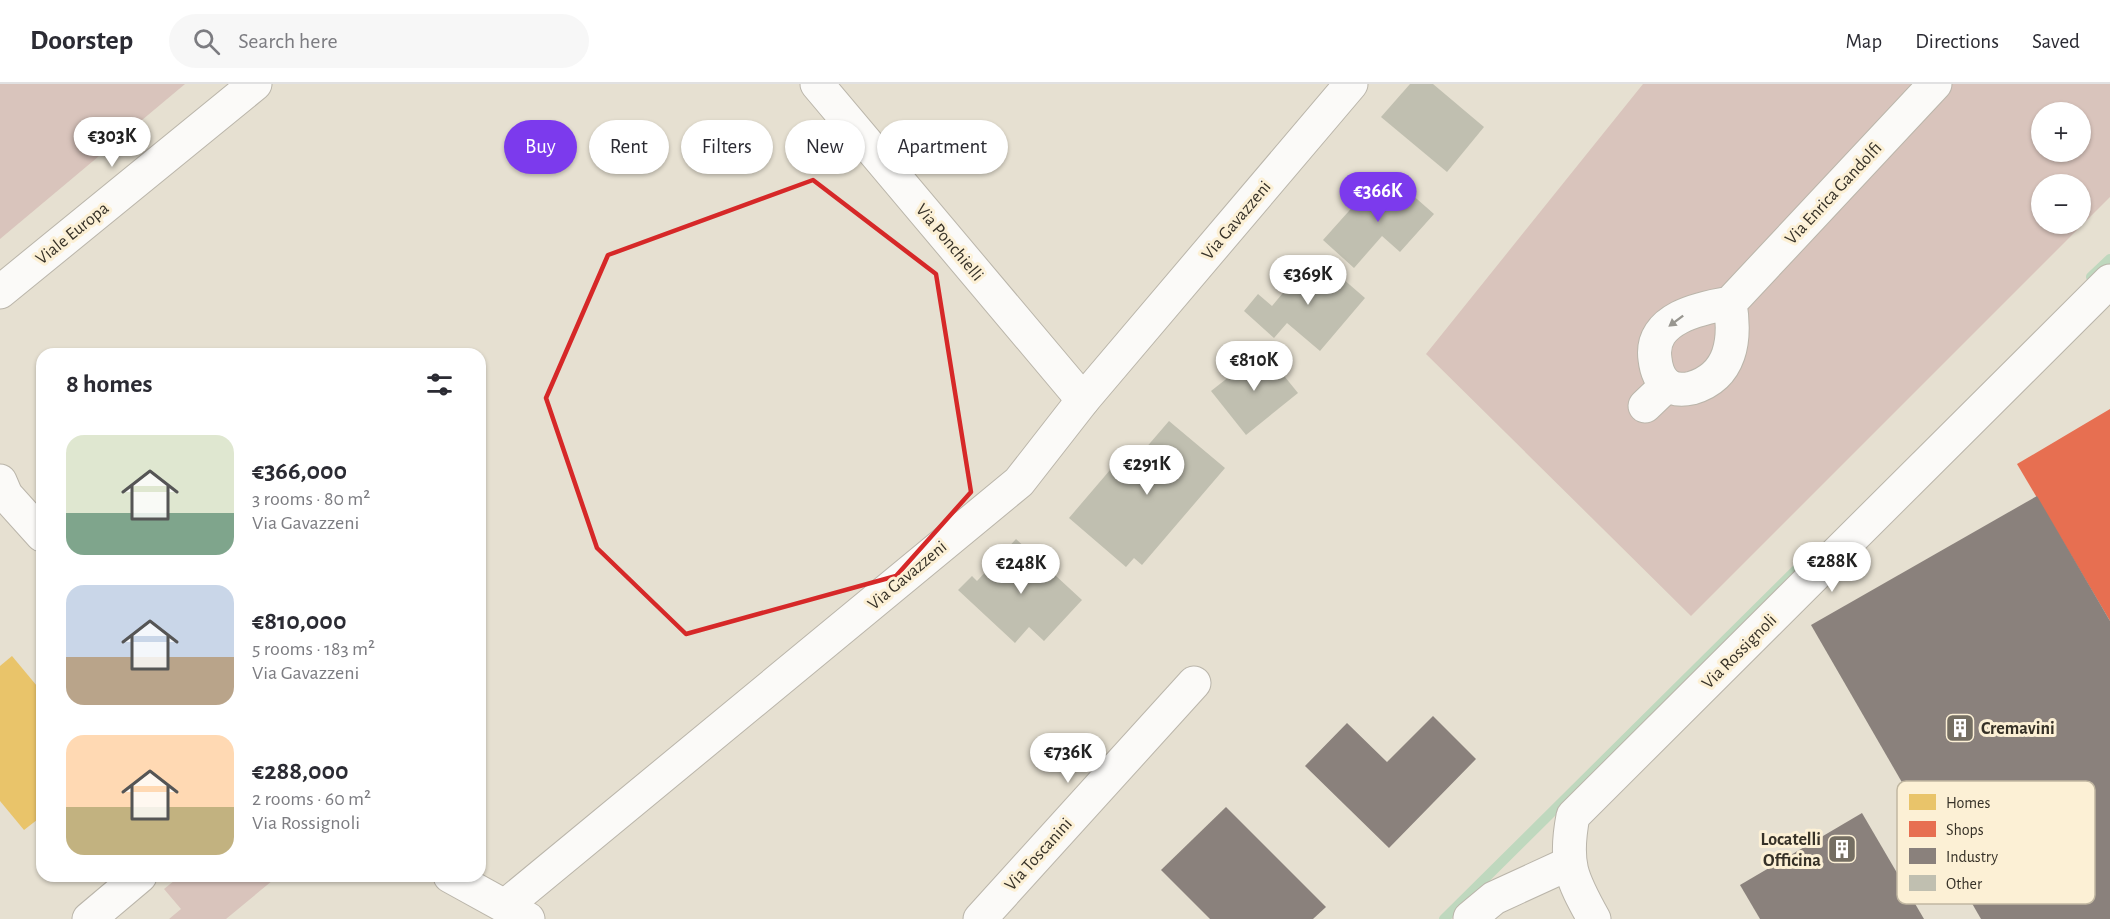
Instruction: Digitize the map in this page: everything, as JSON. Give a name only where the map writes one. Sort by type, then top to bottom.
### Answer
[{"type":"street","name":"Viale Europa","points":[[0,292],[255,84]]},
{"type":"street","name":"Via Ponchielli","points":[[817,84],[1083,400]]},
{"type":"street","name":"Via Gavazzeni","points":[[517,913],[1019,482],[1083,400],[1351,84]]},
{"type":"street","name":"Via Enrica Gandolfi","points":[[1730,303],[1935,84]]},
{"type":"street","name":"Via Rossignoli","points":[[1594,919],[1577,888],[1568,864],[1568,841],[1573,816],[2110,281]]},
{"type":"street","points":[[1730,303],[1734,328],[1732,349],[1716,376],[1704,384],[1656,396],[1659,376],[1655,345],[1663,332],[1675,319],[1694,309],[1730,303]]},
{"type":"street","points":[[2,489],[36,528]]},
{"type":"street","name":"Via Toscanini","points":[[980,919],[1194,683]]},
{"type":"street","points":[[1470,918],[1494,898],[1568,864]]},
{"type":"street","points":[[89,919],[133,882]]},
{"type":"street","points":[[461,882],[517,913]]},
{"type":"highlighted area","points":[[813,180],[936,274],[971,492],[896,576],[686,634],[597,548],[546,398],[608,255]]},
{"type":"shaded area","points":[[0,84],[185,84],[0,239]]},
{"type":"shaded area","points":[[1643,84],[2110,84],[2110,197],[2091,216],[2091,174],[2031,174],[2031,234],[2073,234],[1691,616],[1426,354]]},
{"type":"shaded area","points":[[173,882],[271,882],[226,919],[169,919],[181,909],[164,889]]},
{"type":"building: Homes","points":[[12,656],[36,685],[36,821],[24,830],[0,801],[0,666]]},
{"type":"building: Shops","points":[[2110,409],[2110,621],[2017,464]]},
{"type":"building: Industry","name":"Cremavini","points":[[2037,496],[2110,621],[2110,919],[1981,919],[1972,904],[2095,904],[2095,781],[1901,781],[1811,625]]},
{"type":"building: Industry","points":[[1433,716],[1476,759],[1389,848],[1305,766],[1347,723],[1387,762]]},
{"type":"building: Industry","points":[[1226,807],[1326,907],[1313,919],[1210,919],[1161,870]]},
{"type":"building: Industry","name":"Locatelli Officina","points":[[1862,813],[1897,873],[1897,904],[1915,904],[1924,919],[1760,919],[1740,885]]},
{"type":"building: Other","points":[[1410,84],[1433,84],[1484,127],[1447,172],[1381,117]]},
{"type":"building: Other","points":[[1374,183],[1389,197],[1401,185],[1434,214],[1400,252],[1382,236],[1354,268],[1323,240]]},
{"type":"building: Other","points":[[1304,258],[1329,279],[1335,272],[1365,298],[1320,351],[1287,323],[1274,338],[1244,311],[1258,294],[1272,306],[1292,282],[1287,278]]},
{"type":"building: Other","points":[[1263,350],[1298,393],[1246,435],[1211,391]]},
{"type":"building: Other","points":[[1169,421],[1225,468],[1142,565],[1134,558],[1126,567],[1069,518],[1116,463],[1126,471]]},
{"type":"building: Other","points":[[1016,539],[1082,600],[1044,641],[1029,627],[1015,643],[958,590],[972,576],[977,581]]},
{"type":"waterway","points":[[2091,277],[2110,259]]},
{"type":"waterway","points":[[1444,919],[1803,563]]},
{"type":"place","name":"Cremavini","points":[[1960,728]]},
{"type":"place","name":"Locatelli Officina","points":[[1842,849]]}]
